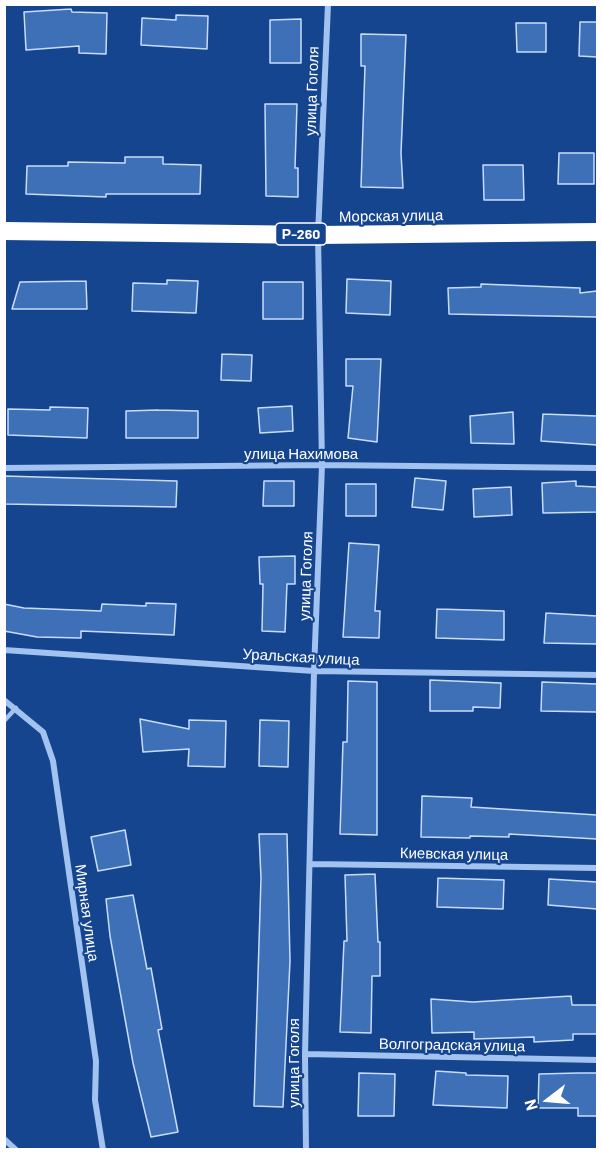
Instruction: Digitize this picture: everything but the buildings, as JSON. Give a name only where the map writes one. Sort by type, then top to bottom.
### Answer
[{"type":"highway","name":"Морская улица","points":[[4,231],[318,235],[597,232]]},
{"type":"street","name":"улица Гоголя","points":[[306,1149],[305,1054],[314,671],[322,465],[318,235],[328,4]]},
{"type":"street","name":"улица Нахимова","points":[[4,468],[322,465],[597,468]]},
{"type":"street","name":"Уральская улица","points":[[4,650],[314,671],[597,675]]},
{"type":"street","name":"Мирная улица","points":[[4,700],[43,732],[53,761],[96,1061],[95,1100],[103,1149]]},
{"type":"street","name":"Киевская улица","points":[[311,864],[597,868]]},
{"type":"street","name":"Волгоградская улица","points":[[305,1054],[597,1060]]},
{"type":"street","points":[[4,1139],[16,1149]]},
{"type":"lane","points":[[4,721],[16,708]]}]
